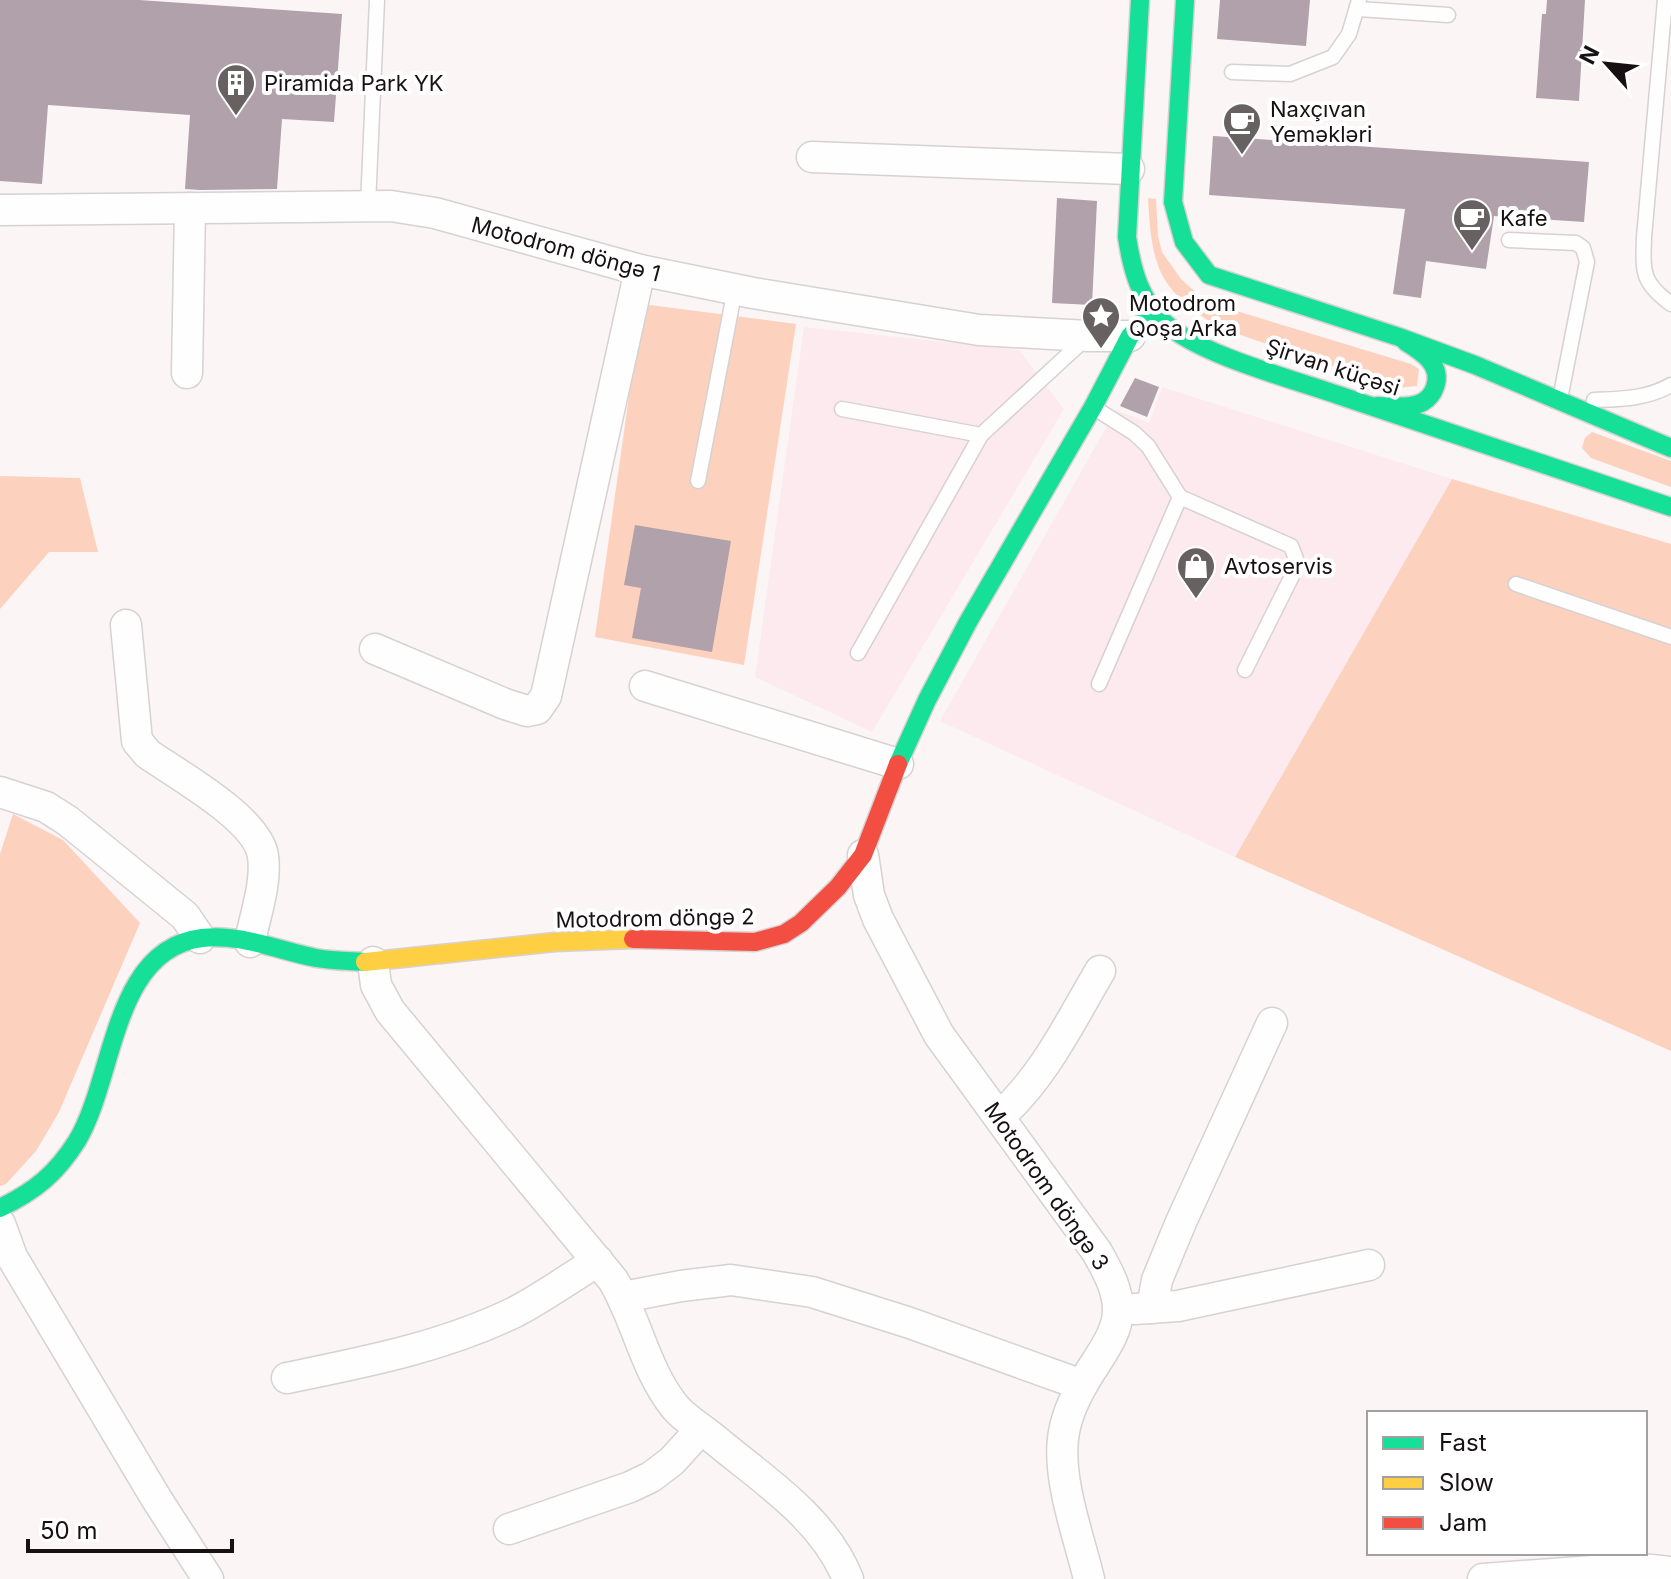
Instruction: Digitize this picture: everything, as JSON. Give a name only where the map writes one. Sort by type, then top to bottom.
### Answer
[{"type":"main road","name":"Şirvan küçəsi","points":[[1140,0],[1127,237],[1131,265],[1141,293],[1167,325],[1204,347],[1273,373],[1671,507]]},
{"type":"main road","points":[[1185,0],[1173,202],[1176,228],[1190,256],[1209,275],[1475,365],[1671,448]]},
{"type":"main road","name":"Motodrom döngə 2","points":[[0,1208],[32,1192],[55,1171],[78,1139],[140,975],[160,955],[177,945],[200,938],[223,937],[320,959],[373,962],[555,942],[618,939],[755,942],[768,940],[801,923],[838,887],[863,855],[898,764],[968,622],[1093,407],[1130,336],[1154,311]]},
{"type":"main road","points":[[1376,406],[1407,406],[1422,402],[1431,395],[1437,383],[1434,362],[1399,337]]},
{"type":"street","points":[[812,157],[1129,169]]},
{"type":"street","name":"Motodrom döngə 1","points":[[0,210],[391,206],[435,213],[640,270],[735,289],[979,330],[1130,336]]},
{"type":"street","points":[[187,373],[190,208]]},
{"type":"street","points":[[375,649],[505,704],[527,711],[537,709],[546,696],[640,270]]},
{"type":"street","points":[[126,625],[137,741],[148,754],[244,824],[263,852],[264,872],[250,942]]},
{"type":"street","points":[[645,686],[898,764]]},
{"type":"street","points":[[0,792],[46,807],[68,821],[185,916],[200,938]]},
{"type":"street","name":"Motodrom döngə 3","points":[[863,855],[869,895],[878,919],[939,1035],[1097,1252],[1112,1278],[1118,1309]]},
{"type":"street","points":[[373,962],[376,985],[390,1011],[598,1261],[623,1297],[658,1382],[676,1409],[798,1509],[831,1545],[848,1579]]},
{"type":"street","points":[[999,1117],[1021,1098],[1038,1076],[1100,971]]},
{"type":"street","points":[[1152,1308],[1157,1280],[1181,1222],[1272,1023]]},
{"type":"street","points":[[0,1224],[12,1257],[156,1498],[195,1575]]},
{"type":"street","points":[[287,1378],[435,1344],[515,1311],[598,1261]]},
{"type":"street","points":[[1089,1579],[1067,1491],[1062,1442],[1067,1419],[1082,1385],[1109,1340],[1118,1309],[1178,1306],[1369,1265]]},
{"type":"street","points":[[623,1297],[731,1280],[812,1292],[910,1323],[1082,1385]]},
{"type":"street","points":[[509,1529],[651,1477],[672,1461],[701,1429]]},
{"type":"street","points":[[1483,1579],[1633,1568],[1671,1572]]},
{"type":"lane","points":[[368,205],[377,0]]},
{"type":"lane","points":[[1665,0],[1643,270],[1648,284],[1671,304]]},
{"type":"lane","points":[[1232,72],[1290,74],[1333,57],[1349,34],[1359,4],[1448,15]]},
{"type":"lane","points":[[1509,240],[1576,243],[1583,248],[1587,262],[1560,401],[1636,398],[1671,385]]},
{"type":"lane","points":[[698,481],[735,289]]},
{"type":"lane","points":[[858,653],[981,435],[1088,336]]},
{"type":"lane","points":[[1093,407],[1134,433],[1148,446],[1180,497],[1291,546],[1296,559],[1292,576],[1245,670]]},
{"type":"lane","points":[[842,409],[981,435]]},
{"type":"lane","points":[[1099,684],[1180,497]]},
{"type":"lane","points":[[1516,584],[1671,637]]},
{"type":"shaded area","points":[[1148,198],[1156,199],[1162,252],[1181,279],[1201,297],[1230,309],[1411,364],[1419,369],[1417,386],[1396,388],[1220,328],[1199,314],[1183,301],[1162,275],[1152,243]]},
{"type":"shaded area","points":[[642,304],[796,324],[744,665],[595,637]]},
{"type":"shaded area","points":[[804,327],[1019,350],[1064,409],[872,732],[755,677]]},
{"type":"shaded area","name":"Avtoservis","points":[[1162,387],[1452,479],[1235,857],[940,721],[1116,410],[1149,423]]},
{"type":"shaded area","points":[[1592,432],[1671,461],[1671,487],[1591,458],[1582,448],[1585,438]]},
{"type":"shaded area","points":[[0,476],[80,478],[98,552],[49,552],[0,609]]},
{"type":"shaded area","points":[[1452,479],[1671,544],[1671,1051],[1235,857]]},
{"type":"shaded area","points":[[13,814],[63,840],[140,923],[59,1112],[36,1151],[6,1184],[0,1186],[0,854]]},
{"type":"building","points":[[0,0],[139,0],[342,14],[334,122],[282,119],[277,189],[200,190],[185,189],[190,115],[48,105],[42,184],[0,181]]},
{"type":"building","points":[[1220,0],[1310,0],[1306,46],[1217,39]]},
{"type":"building","points":[[1547,0],[1585,0],[1579,101],[1536,98],[1542,14],[1546,14]]},
{"type":"building","points":[[1213,136],[1589,162],[1584,222],[1494,216],[1486,269],[1426,261],[1421,298],[1393,294],[1405,209],[1209,195]]},
{"type":"building","points":[[1057,198],[1097,201],[1092,305],[1052,303]]},
{"type":"building","points":[[1135,378],[1159,387],[1147,417],[1120,406]]},
{"type":"building","points":[[635,525],[731,541],[712,652],[632,638],[641,588],[624,585]]},
{"type":"traffic: fast","points":[[1140,0],[1127,237],[1138,284],[1165,323],[1200,346],[1247,365],[1671,507]]},
{"type":"traffic: fast","points":[[1185,0],[1173,202],[1184,242],[1209,275],[1475,365],[1671,448]]},
{"type":"traffic: fast","points":[[898,764],[968,622],[1093,407],[1130,336],[1154,311]]},
{"type":"traffic: fast","points":[[1377,406],[1412,406],[1432,394],[1437,379],[1434,366],[1406,342]]},
{"type":"traffic: fast","points":[[0,1208],[44,1180],[77,1141],[90,1115],[120,1020],[133,990],[150,966],[172,947],[202,938],[230,938],[316,958],[365,962]]},
{"type":"traffic: slow","points":[[365,962],[555,942],[633,939]]},
{"type":"traffic: jam","points":[[633,939],[755,942],[784,934],[801,923],[838,887],[863,855],[898,764]]},
{"type":"place","name":"Piramida Park YK","points":[[236,117]]},
{"type":"place","name":"Naxçıvan Yeməkləri","points":[[1242,156]]},
{"type":"place","name":"Kafe","points":[[1472,252]]},
{"type":"place","name":"Motodrom Qoşa Arka","points":[[1101,350]]},
{"type":"place","name":"Avtoservis","points":[[1196,600]]}]
